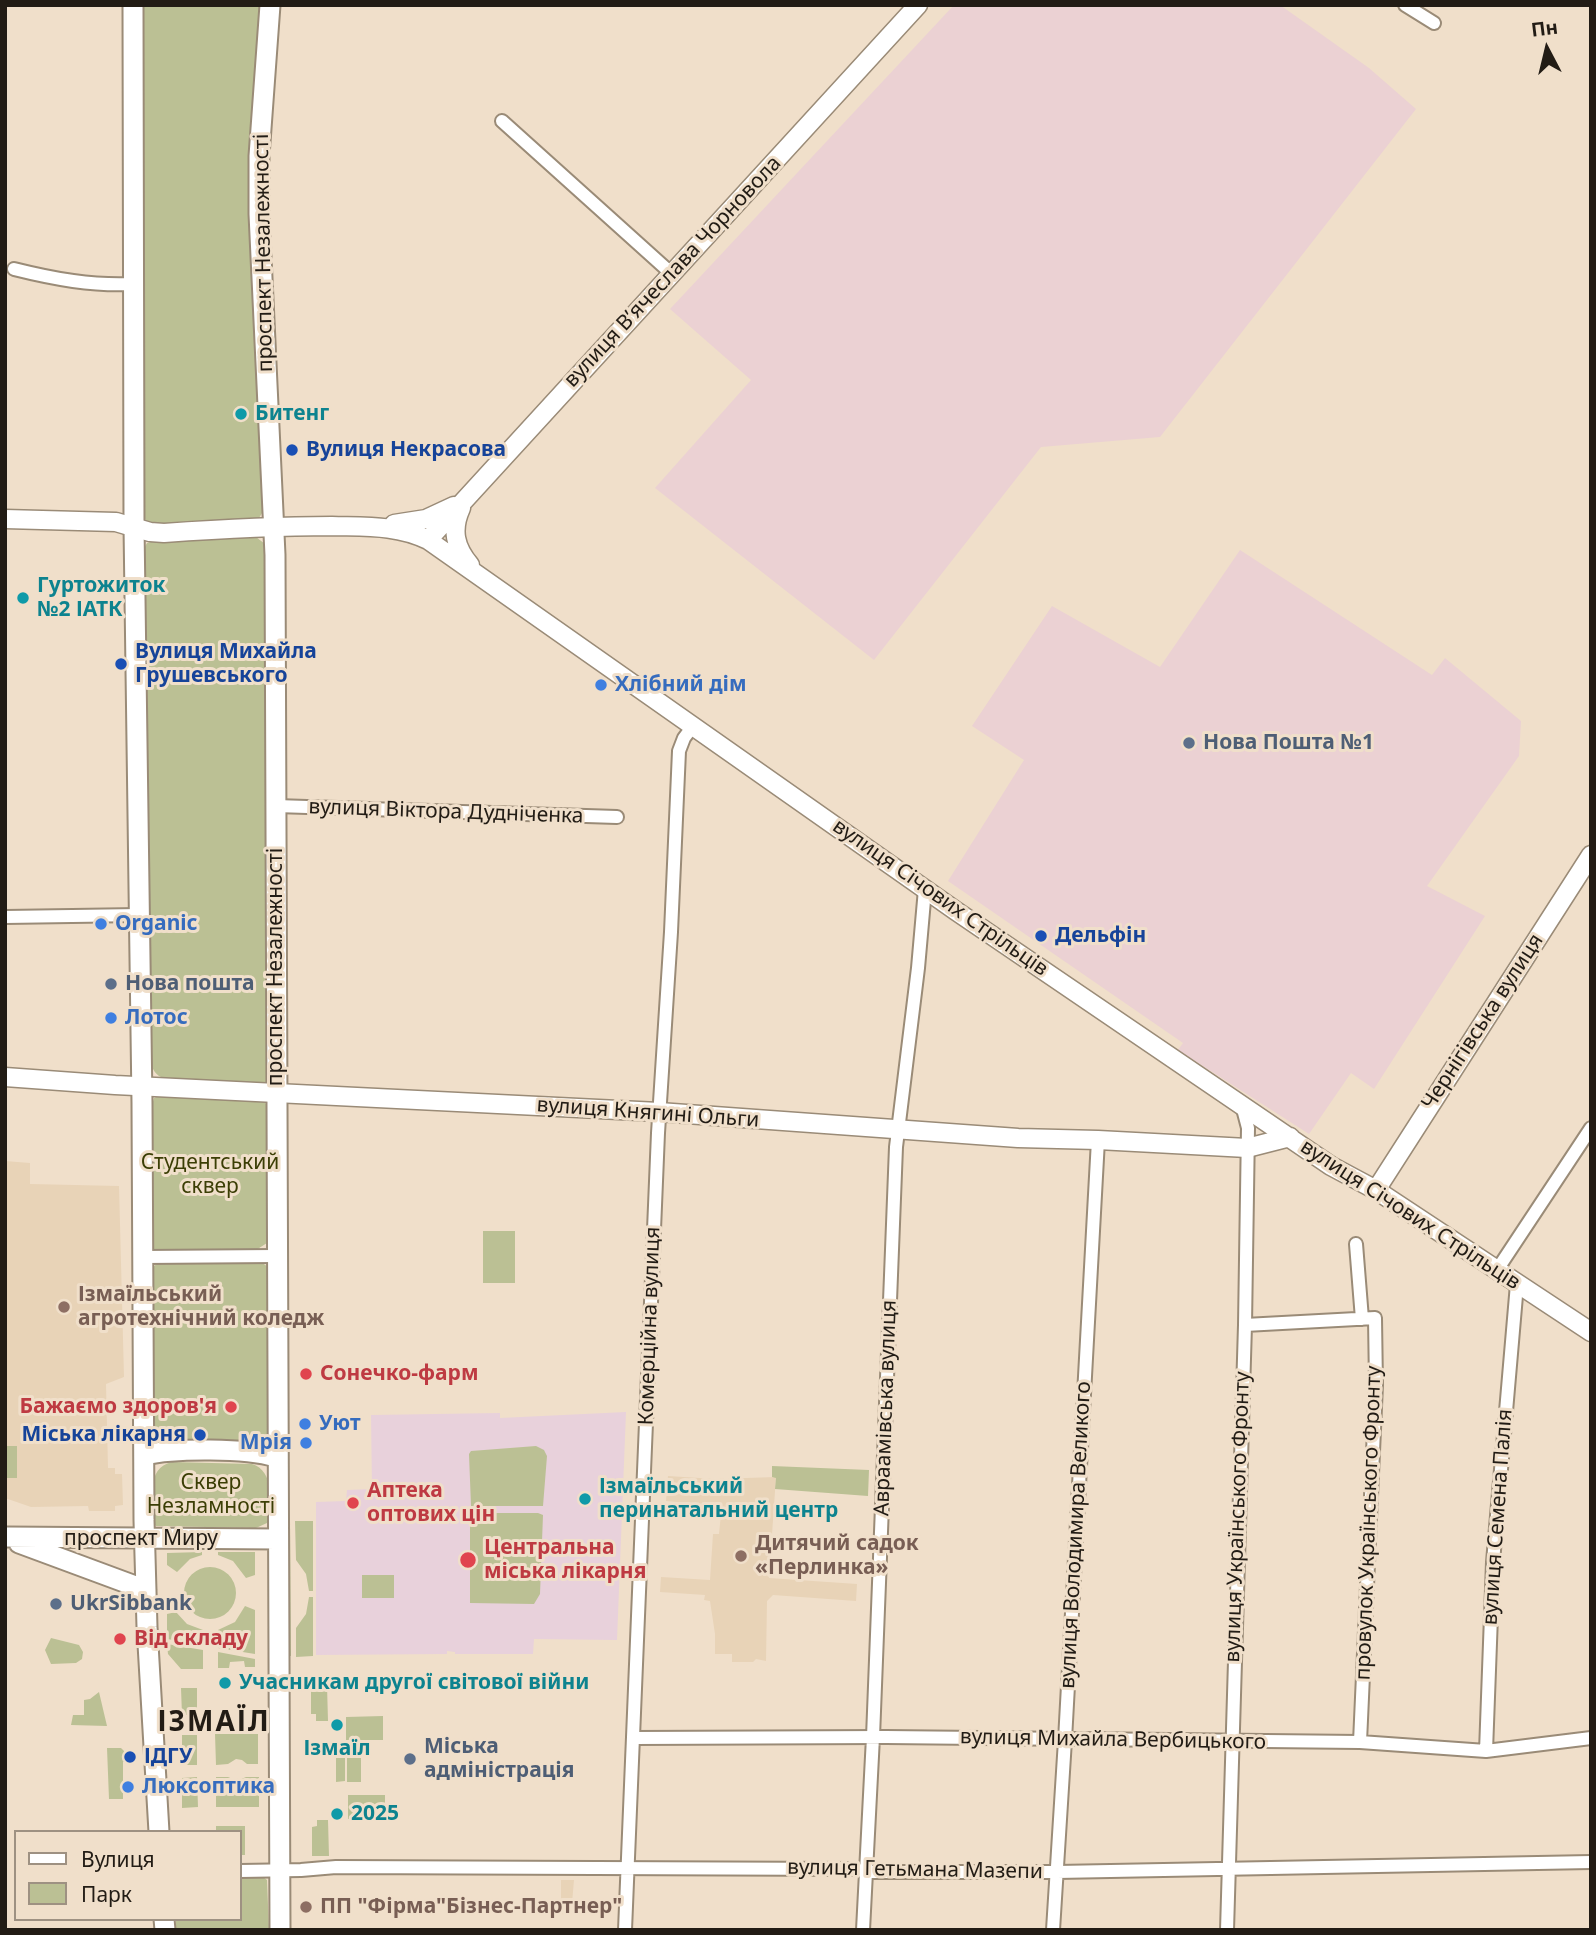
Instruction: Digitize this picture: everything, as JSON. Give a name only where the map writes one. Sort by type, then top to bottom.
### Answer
[{"type":"main road","points":[[133,5],[134,526],[144,1455],[146,1590],[159,1830]]},
{"type":"main road","name":"проспект Незалежності","points":[[270,5],[259,156],[259,214],[273,527],[279,1930]]},
{"type":"main road","points":[[144,1455],[164,1451],[261,1453],[276,1457]]},
{"type":"main road","name":"проспект Миру","points":[[6,1537],[277,1539]]},
{"type":"main road","name":"проспект Миру","points":[[6,1537],[146,1590]]},
{"type":"street","name":"вулиця Вʼячеслава Чорновола","points":[[428,540],[918,5]]},
{"type":"street","points":[[1405,5],[1434,23]]},
{"type":"street","points":[[502,121],[672,274]]},
{"type":"street","points":[[14,269],[93,284],[133,284]]},
{"type":"street","points":[[373,527],[426,519],[464,500]]},
{"type":"street","points":[[464,500],[456,521],[455,540],[460,553],[476,573]]},
{"type":"street","points":[[5,519],[116,522],[150,533],[273,527]]},
{"type":"street","name":"вулиця Січових Стрільців","points":[[273,527],[373,527],[396,529],[428,540],[925,889],[1331,1166],[1376,1190],[1591,1332]]},
{"type":"street","name":"Комерційна вулиця","points":[[625,1930],[659,1112],[671,932],[678,751],[692,726]]},
{"type":"street","name":"вулиця Віктора Дудніченка","points":[[276,806],[617,817]]},
{"type":"street","name":"Чернігівська вулиця","points":[[1376,1190],[1591,855]]},
{"type":"street","name":"Авраамівська вулиця","points":[[863,1930],[898,1131],[925,889]]},
{"type":"street","points":[[5,917],[139,915]]},
{"type":"street","name":"вулиця Княгині Ольги","points":[[5,1077],[659,1112],[1018,1139],[1098,1140],[1247,1148],[1290,1137]]},
{"type":"street","name":"вулиця Українського Фронту","points":[[1227,1930],[1245,1325],[1248,1129],[1242,1105]]},
{"type":"street","points":[[1497,1270],[1591,1128]]},
{"type":"street","name":"вулиця Володимира Великого","points":[[1053,1930],[1098,1140]]},
{"type":"street","points":[[1247,1148],[1304,1154],[1331,1166]]},
{"type":"street","name":"провулок Українського Фронту","points":[[1356,1244],[1362,1319],[1375,1318],[1376,1384],[1360,1741]]},
{"type":"street","points":[[143,1257],[276,1256]]},
{"type":"street","name":"вулиця Семена Палія","points":[[1486,1751],[1493,1562],[1517,1284]]},
{"type":"street","points":[[1245,1325],[1362,1319]]},
{"type":"street","name":"вулиця Михайла Вербицького","points":[[633,1738],[1360,1741],[1486,1751],[1591,1738]]},
{"type":"street","name":"вулиця Гетьмана Мазепи","points":[[242,1871],[337,1867],[628,1867],[854,1868],[867,1872],[1057,1872],[1591,1862]]},
{"type":"shaded area","points":[[954,5],[1280,5],[1369,68],[1416,109],[1160,437],[1041,447],[874,660],[655,488],[751,380],[670,309]]},
{"type":"shaded area","points":[[1240,550],[1432,675],[1445,658],[1521,721],[1519,756],[1427,886],[1485,916],[1374,1089],[1351,1073],[1309,1134],[1178,1050],[1183,1043],[948,881],[1024,760],[972,726],[1052,606],[1160,667]]},
{"type":"shaded area","name":"Ізмаїльський агротехнічний коледж","points":[[5,1161],[30,1163],[30,1184],[119,1186],[124,1377],[106,1384],[108,1468],[115,1468],[115,1474],[122,1474],[123,1505],[115,1506],[115,1511],[89,1511],[88,1506],[31,1507],[5,1498]]},
{"type":"shaded area","name":"Центральна міська лікарня","points":[[626,1412],[617,1640],[534,1639],[533,1654],[455,1654],[447,1651],[447,1654],[316,1655],[316,1502],[346,1501],[347,1490],[372,1489],[371,1415],[500,1413],[500,1418]]},
{"type":"shaded area","name":"Дитячий садок «Перлинка»","points":[[668,1476],[715,1479],[776,1477],[769,1578],[857,1584],[856,1601],[773,1595],[767,1601],[766,1661],[756,1659],[753,1662],[732,1662],[732,1654],[715,1654],[710,1601],[704,1600],[705,1595],[660,1592],[661,1577],[710,1580],[713,1534],[719,1534],[721,1514],[699,1504],[666,1501]]},
{"type":"shaded area","points":[[561,1880],[574,1880],[571,1915],[561,1914]]},
{"type":"green space","points":[[141,5],[262,5],[264,510],[259,518],[253,521],[154,526],[147,523],[143,514]]},
{"type":"green space","points":[[256,537],[265,544],[268,1081],[266,1084],[180,1082],[159,1076],[151,1062],[143,550],[147,543],[158,540]]},
{"type":"green space","name":"Студентський сквер","points":[[161,1095],[262,1101],[268,1105],[267,1243],[256,1250],[154,1249],[152,1105],[154,1098]]},
{"type":"green space","points":[[483,1231],[515,1231],[515,1283],[483,1283]]},
{"type":"green space","name":"Студентський сквер","points":[[261,1262],[268,1267],[268,1442],[264,1446],[156,1441],[153,1434],[153,1267],[158,1263]]},
{"type":"green space","points":[[5,1446],[17,1446],[17,1478],[5,1478]]},
{"type":"green space","points":[[536,1446],[544,1450],[547,1456],[543,1506],[471,1506],[471,1451]]},
{"type":"green space","name":"Сквер Незламності","points":[[172,1462],[252,1464],[259,1468],[264,1473],[270,1489],[267,1523],[256,1528],[156,1526],[153,1523],[152,1505],[154,1478],[163,1465]]},
{"type":"green space","points":[[772,1466],[869,1470],[868,1496],[775,1489],[776,1478],[772,1477]]},
{"type":"green space","points":[[475,1513],[543,1515],[540,1594],[534,1604],[470,1603],[470,1520]]},
{"type":"green space","points":[[295,1521],[313,1521],[313,1591],[309,1591],[306,1574],[296,1560]]},
{"type":"green space","points":[[290,1522],[291,1656],[285,1656],[286,1524]]},
{"type":"green space","points":[[202,1552],[202,1555],[190,1559],[177,1572],[167,1565],[167,1553]]},
{"type":"green space","points":[[218,1552],[255,1552],[255,1575],[246,1578],[233,1561],[218,1555]]},
{"type":"green space","points":[[210,1567],[220,1569],[228,1575],[234,1583],[234,1603],[228,1611],[220,1617],[210,1619],[200,1617],[192,1611],[186,1603],[184,1593],[186,1583],[192,1575],[200,1569]]},
{"type":"green space","points":[[362,1575],[394,1575],[394,1598],[362,1598]]},
{"type":"green space","points":[[309,1597],[313,1597],[313,1656],[296,1657],[296,1628],[306,1614]]},
{"type":"green space","points":[[245,1606],[255,1610],[255,1654],[218,1648],[218,1630],[235,1622]]},
{"type":"green space","points":[[176,1612],[187,1624],[203,1630],[203,1645],[167,1639],[167,1614]]},
{"type":"green space","points":[[51,1638],[79,1645],[83,1652],[82,1659],[76,1663],[51,1664],[45,1650]]},
{"type":"green space","points":[[167,1644],[203,1650],[203,1669],[181,1669],[168,1654]]},
{"type":"green space","points":[[218,1652],[255,1659],[255,1667],[245,1667],[244,1661],[230,1662],[229,1668],[218,1668]]},
{"type":"green space","points":[[311,1685],[327,1685],[328,1721],[316,1721],[316,1714],[311,1714]]},
{"type":"green space","points":[[181,1688],[197,1688],[197,1715],[182,1715]]},
{"type":"green space","points":[[99,1692],[107,1726],[71,1725],[73,1715],[84,1715],[84,1700]]},
{"type":"green space","points":[[383,1716],[383,1740],[346,1740],[346,1717]]},
{"type":"green space","points":[[215,1734],[258,1734],[258,1764],[247,1764],[236,1759],[228,1764],[216,1765]]},
{"type":"green space","points":[[182,1735],[197,1735],[197,1765],[182,1765]]},
{"type":"green space","points":[[107,1748],[121,1748],[125,1752],[123,1799],[109,1799]]},
{"type":"green space","points":[[336,1758],[345,1758],[345,1781],[336,1782]]},
{"type":"green space","points":[[347,1758],[361,1758],[361,1782],[347,1782]]},
{"type":"green space","points":[[197,1777],[198,1807],[182,1808],[182,1778]]},
{"type":"green space","points":[[216,1777],[228,1777],[237,1781],[246,1777],[259,1777],[259,1807],[216,1807]]},
{"type":"green space","points":[[348,1795],[385,1795],[385,1818],[348,1819]]},
{"type":"green space","points":[[317,1820],[328,1820],[329,1856],[312,1856],[312,1827],[317,1826]]},
{"type":"green space","points":[[216,1826],[245,1826],[245,1855],[242,1855],[242,1830],[216,1830]]},
{"type":"green space","points":[[242,1876],[262,1876],[267,1880],[269,1930],[176,1930],[176,1921],[242,1921]]},
{"type":"place","name":"Битенг","points":[[241,414]]},
{"type":"place","name":"Вулиця Некрасова","points":[[292,450]]},
{"type":"place","name":"Гуртожиток №2 ІАТК","points":[[23,598]]},
{"type":"place","name":"Вулиця Михайла Грушевського","points":[[121,664]]},
{"type":"place","name":"Хлібний дім","points":[[601,685]]},
{"type":"place","name":"Нова Пошта №1","points":[[1189,743]]},
{"type":"place","name":"Organic","points":[[101,924]]},
{"type":"place","name":"Дельфін","points":[[1041,936]]},
{"type":"place","name":"Нова пошта","points":[[111,984]]},
{"type":"place","name":"Лотос","points":[[111,1018]]},
{"type":"place","name":"Ізмаїльський агротехнічний коледж","points":[[64,1307]]},
{"type":"place","name":"Сонечко-фарм","points":[[306,1374]]},
{"type":"place","name":"Бажаємо здоров'я","points":[[231,1407]]},
{"type":"place","name":"Уют","points":[[305,1424]]},
{"type":"place","name":"Міська лікарня","points":[[200,1435]]},
{"type":"place","name":"Мрія","points":[[306,1443]]},
{"type":"place","name":"Ізмаїльський перинатальний центр","points":[[585,1499]]},
{"type":"place","name":"Аптека оптових цін","points":[[353,1503]]},
{"type":"place","name":"Дитячий садок «Перлинка»","points":[[741,1556]]},
{"type":"place","name":"Центральна міська лікарня","points":[[468,1560]]},
{"type":"place","name":"UkrSibbank","points":[[56,1604]]},
{"type":"place","name":"Від складу","points":[[120,1639]]},
{"type":"place","name":"Учасникам другої світової війни","points":[[225,1683]]},
{"type":"place","name":"Ізмаїл","points":[[337,1725]]},
{"type":"place","name":"ІДГУ","points":[[130,1757]]},
{"type":"place","name":"Міська адміністрація","points":[[410,1759]]},
{"type":"place","name":"Люксоптика","points":[[128,1787]]},
{"type":"place","name":"2025","points":[[337,1814]]},
{"type":"place","name":"ПП \"Фірма\"Бізнес-Партнер\"","points":[[306,1907]]},
{"type":"district","name":"ІЗМАЇЛ","points":[[214,1723]]}]
